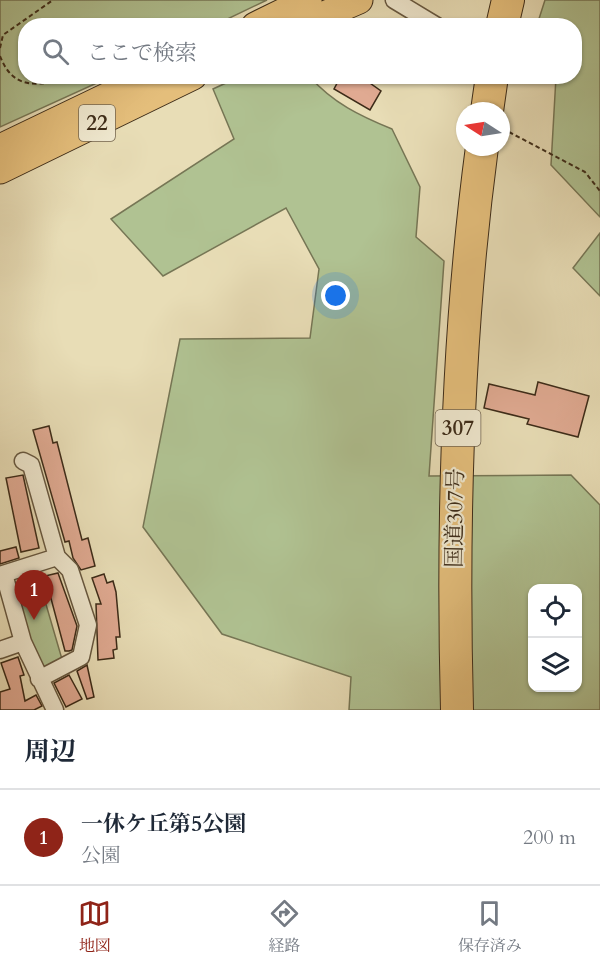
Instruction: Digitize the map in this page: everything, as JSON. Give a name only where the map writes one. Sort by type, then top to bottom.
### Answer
[{"type":"highway","points":[[504,18],[508,0]]},
{"type":"highway","points":[[493,84],[495,102]]},
{"type":"highway","name":"国道307号","points":[[457,710],[455,482],[461,365],[481,156]]},
{"type":"main road","points":[[271,18],[308,0]]},
{"type":"main road","points":[[317,18],[359,0]]},
{"type":"main road","name":"22","points":[[3,142],[132,84]]},
{"type":"main road","name":"22","points":[[0,170],[177,84]]},
{"type":"street","points":[[394,0],[424,18]]},
{"type":"street","points":[[23,461],[31,465],[57,558],[70,570],[88,625],[81,657],[39,679]]},
{"type":"street","points":[[55,710],[23,642],[2,575],[57,558]]},
{"type":"street","points":[[0,650],[23,642]]},
{"type":"path","points":[[26,18],[54,0]]},
{"type":"path","points":[[0,48],[3,35],[18,23]]},
{"type":"path","points":[[0,56],[5,68],[18,81]]},
{"type":"path","points":[[510,128],[585,172],[600,190]]},
{"type":"green space","points":[[0,0],[267,0],[230,18],[18,18],[18,84],[95,84],[0,127]]},
{"type":"green space","points":[[545,0],[600,0],[600,217],[551,165],[556,84],[582,84],[582,18],[539,18]]},
{"type":"green space","points":[[224,84],[317,84],[348,108],[392,129],[420,187],[416,237],[444,261],[429,476],[571,475],[600,505],[600,710],[349,710],[351,677],[222,634],[143,527],[180,339],[310,338],[319,269],[286,208],[163,276],[111,219],[234,139],[213,89]]},
{"type":"green space","points":[[600,233],[600,296],[573,268]]},
{"type":"green space","points":[[38,577],[64,666],[39,679],[11,598],[19,584]]},
{"type":"building","points":[[337,84],[371,84],[381,91],[370,110],[334,89]]},
{"type":"building","points":[[538,382],[589,396],[578,437],[527,424],[529,419],[484,408],[489,384],[535,395]]},
{"type":"building","points":[[49,426],[53,443],[57,442],[82,540],[88,538],[95,566],[81,570],[73,558],[69,541],[65,542],[33,430]]},
{"type":"building","points":[[23,475],[39,548],[21,552],[6,478]]},
{"type":"building","points":[[16,547],[19,558],[0,564],[0,551]]},
{"type":"building","points":[[58,573],[77,626],[72,650],[69,651],[65,651],[45,576]]},
{"type":"building","points":[[104,574],[107,583],[113,581],[116,592],[120,637],[116,637],[117,649],[113,650],[114,658],[98,660],[96,604],[101,604],[92,578]]},
{"type":"building","points":[[18,657],[24,675],[20,676],[25,701],[36,695],[42,706],[34,710],[0,710],[0,692],[10,689],[1,663]]},
{"type":"building","points":[[87,665],[94,697],[87,699],[77,671]]},
{"type":"building","points":[[69,675],[82,699],[66,707],[54,683]]},
{"type":"place","name":"一休ケ丘第5公園","points":[[34,620]]}]
